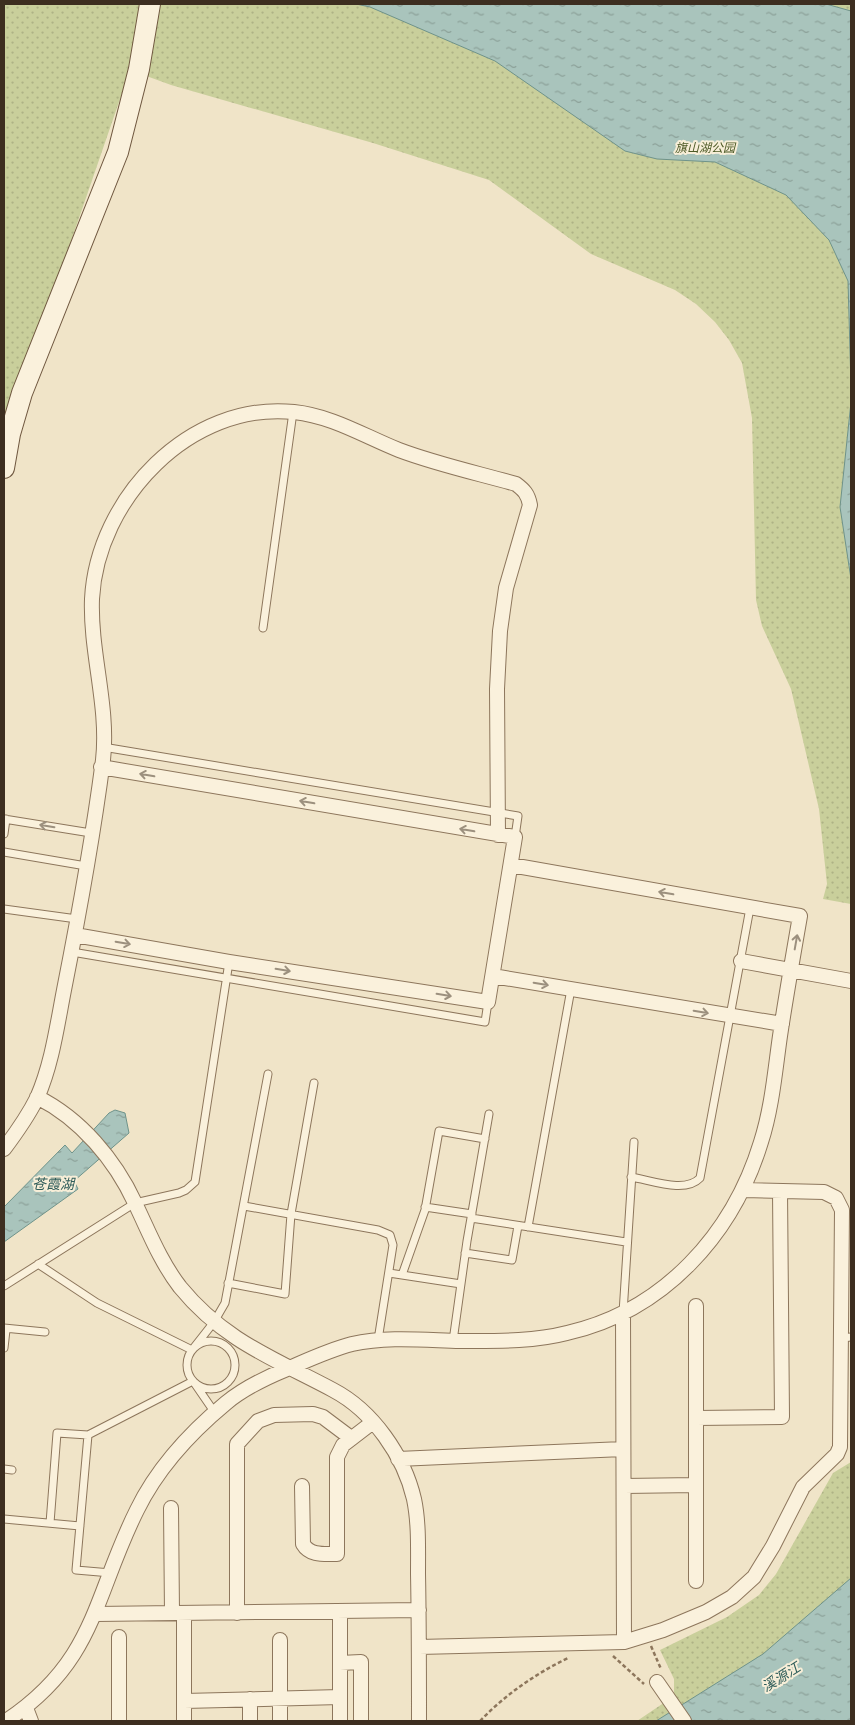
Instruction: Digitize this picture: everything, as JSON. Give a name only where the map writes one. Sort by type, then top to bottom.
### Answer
[{"type":"street","points":[[4,468],[10,434],[22,393],[118,152],[140,69],[150,4]]},
{"type":"street","points":[[4,1149],[37,1097],[54,1042],[72,952],[86,866],[104,746],[102,698],[92,598],[96,568],[112,523],[143,477],[156,462],[194,435],[234,418],[258,414],[293,412],[336,422],[406,452],[516,484],[529,496],[528,514],[506,588],[500,631],[497,690],[498,835]]},
{"type":"street","points":[[75,935],[229,962],[488,1002],[511,865],[515,837],[101,767]]},
{"type":"street","points":[[6,1721],[28,1715],[44,1691],[69,1663],[96,1614],[136,1510],[152,1484],[177,1451],[215,1413],[252,1385],[334,1349],[378,1340],[511,1341],[549,1337],[587,1328],[623,1313],[664,1286],[699,1256],[723,1225],[744,1190],[767,1119],[800,916],[511,865]]},
{"type":"street","points":[[740,961],[851,980]]},
{"type":"street","points":[[493,976],[782,1024]]},
{"type":"street","points":[[37,1097],[66,1116],[96,1144],[114,1165],[135,1203],[162,1262],[181,1288],[214,1322],[239,1341],[335,1391],[361,1409],[373,1422],[398,1459],[407,1479],[417,1515],[419,1610],[418,1721]]},
{"type":"street","points":[[419,1647],[624,1642],[646,1636],[706,1612],[743,1588],[763,1563],[803,1487],[837,1454],[841,1437],[846,1338],[846,1287],[840,1203],[830,1194],[824,1192],[744,1190]]},
{"type":"street","points":[[696,1418],[782,1417],[780,1191]]},
{"type":"street","points":[[696,1306],[696,1581]]},
{"type":"street","points":[[623,1313],[624,1642]]},
{"type":"street","points":[[237,1613],[237,1444],[258,1422],[274,1415],[313,1414],[323,1417],[351,1438]]},
{"type":"street","points":[[302,1486],[303,1544],[306,1550],[313,1553],[337,1554],[337,1457],[343,1445],[373,1422]]},
{"type":"street","points":[[398,1459],[623,1449]]},
{"type":"street","points":[[624,1486],[696,1485]]},
{"type":"street","points":[[171,1508],[184,1721]]},
{"type":"street","points":[[96,1614],[419,1610]]},
{"type":"street","points":[[340,1611],[340,1721]]},
{"type":"street","points":[[119,1638],[119,1721]]},
{"type":"street","points":[[280,1640],[280,1721]]},
{"type":"street","points":[[340,1663],[361,1662],[361,1721]]},
{"type":"street","points":[[658,1682],[684,1721]]},
{"type":"street","points":[[184,1701],[340,1697]]},
{"type":"street","points":[[250,1699],[250,1721]]},
{"type":"lane","points":[[263,628],[293,412]]},
{"type":"lane","points":[[104,746],[518,816],[515,837]]},
{"type":"lane","points":[[4,834],[5,819],[91,833]]},
{"type":"lane","points":[[4,852],[86,866]]},
{"type":"lane","points":[[631,1176],[684,1186],[696,1182],[700,1178],[750,908]]},
{"type":"lane","points":[[4,909],[77,919]]},
{"type":"lane","points":[[72,952],[226,980],[485,1022],[488,1002]]},
{"type":"lane","points":[[4,1286],[135,1203],[179,1193],[195,1182],[229,962]]},
{"type":"lane","points":[[528,1227],[571,989]]},
{"type":"lane","points":[[215,1413],[193,1381],[187,1366],[192,1350],[214,1322],[225,1303],[268,1074]]},
{"type":"lane","points":[[228,1283],[285,1294],[291,1214],[314,1083]]},
{"type":"lane","points":[[453,1340],[465,1253],[489,1114]]},
{"type":"lane","points":[[402,1275],[425,1207],[439,1131],[485,1139]]},
{"type":"lane","points":[[623,1313],[626,1242],[634,1142]]},
{"type":"lane","points":[[244,1206],[385,1232],[390,1235],[392,1245],[389,1273],[378,1340]]},
{"type":"lane","points":[[425,1207],[518,1226],[626,1242]]},
{"type":"lane","points":[[465,1253],[512,1260],[518,1226]]},
{"type":"lane","points":[[38,1264],[97,1303],[192,1350]]},
{"type":"lane","points":[[389,1273],[461,1284]]},
{"type":"lane","points":[[4,1348],[5,1329],[45,1332]]},
{"type":"lane","points":[[192,1350],[206,1341],[222,1343],[229,1348],[236,1362],[232,1377],[221,1387],[206,1388],[193,1381]]},
{"type":"lane","points":[[50,1523],[57,1433],[88,1435],[193,1381]]},
{"type":"lane","points":[[88,1435],[76,1570],[111,1573]]},
{"type":"lane","points":[[4,1469],[12,1470]]},
{"type":"lane","points":[[4,1519],[80,1526]]},
{"type":"path","points":[[599,1643],[646,1686],[664,1678],[646,1636]]},
{"type":"path","points":[[480,1721],[498,1703],[548,1668],[574,1656]]},
{"type":"green space","name":"旗山湖公园","points":[[4,4],[851,4],[851,904],[823,899],[827,884],[819,809],[791,689],[762,626],[756,600],[752,418],[742,363],[729,340],[715,322],[696,304],[675,290],[591,254],[489,180],[373,143],[171,85],[130,70],[57,282],[5,414],[4,422]]},
{"type":"green space","points":[[851,1462],[851,1721],[637,1721],[674,1696],[674,1679],[660,1650],[727,1617],[759,1595],[776,1574],[833,1473]]},
{"type":"water","points":[[356,4],[826,4],[851,11],[851,386],[848,281],[829,240],[786,195],[715,162],[657,159],[625,151],[495,61],[370,7]]},
{"type":"water","points":[[851,402],[851,579],[840,507]]},
{"type":"water","name":"苍霞湖","points":[[115,1110],[125,1113],[129,1133],[74,1181],[78,1189],[4,1242],[4,1207],[65,1145],[72,1153],[109,1113]]},
{"type":"water","name":"溪源江","points":[[851,1578],[851,1721],[656,1721],[763,1654]]}]
